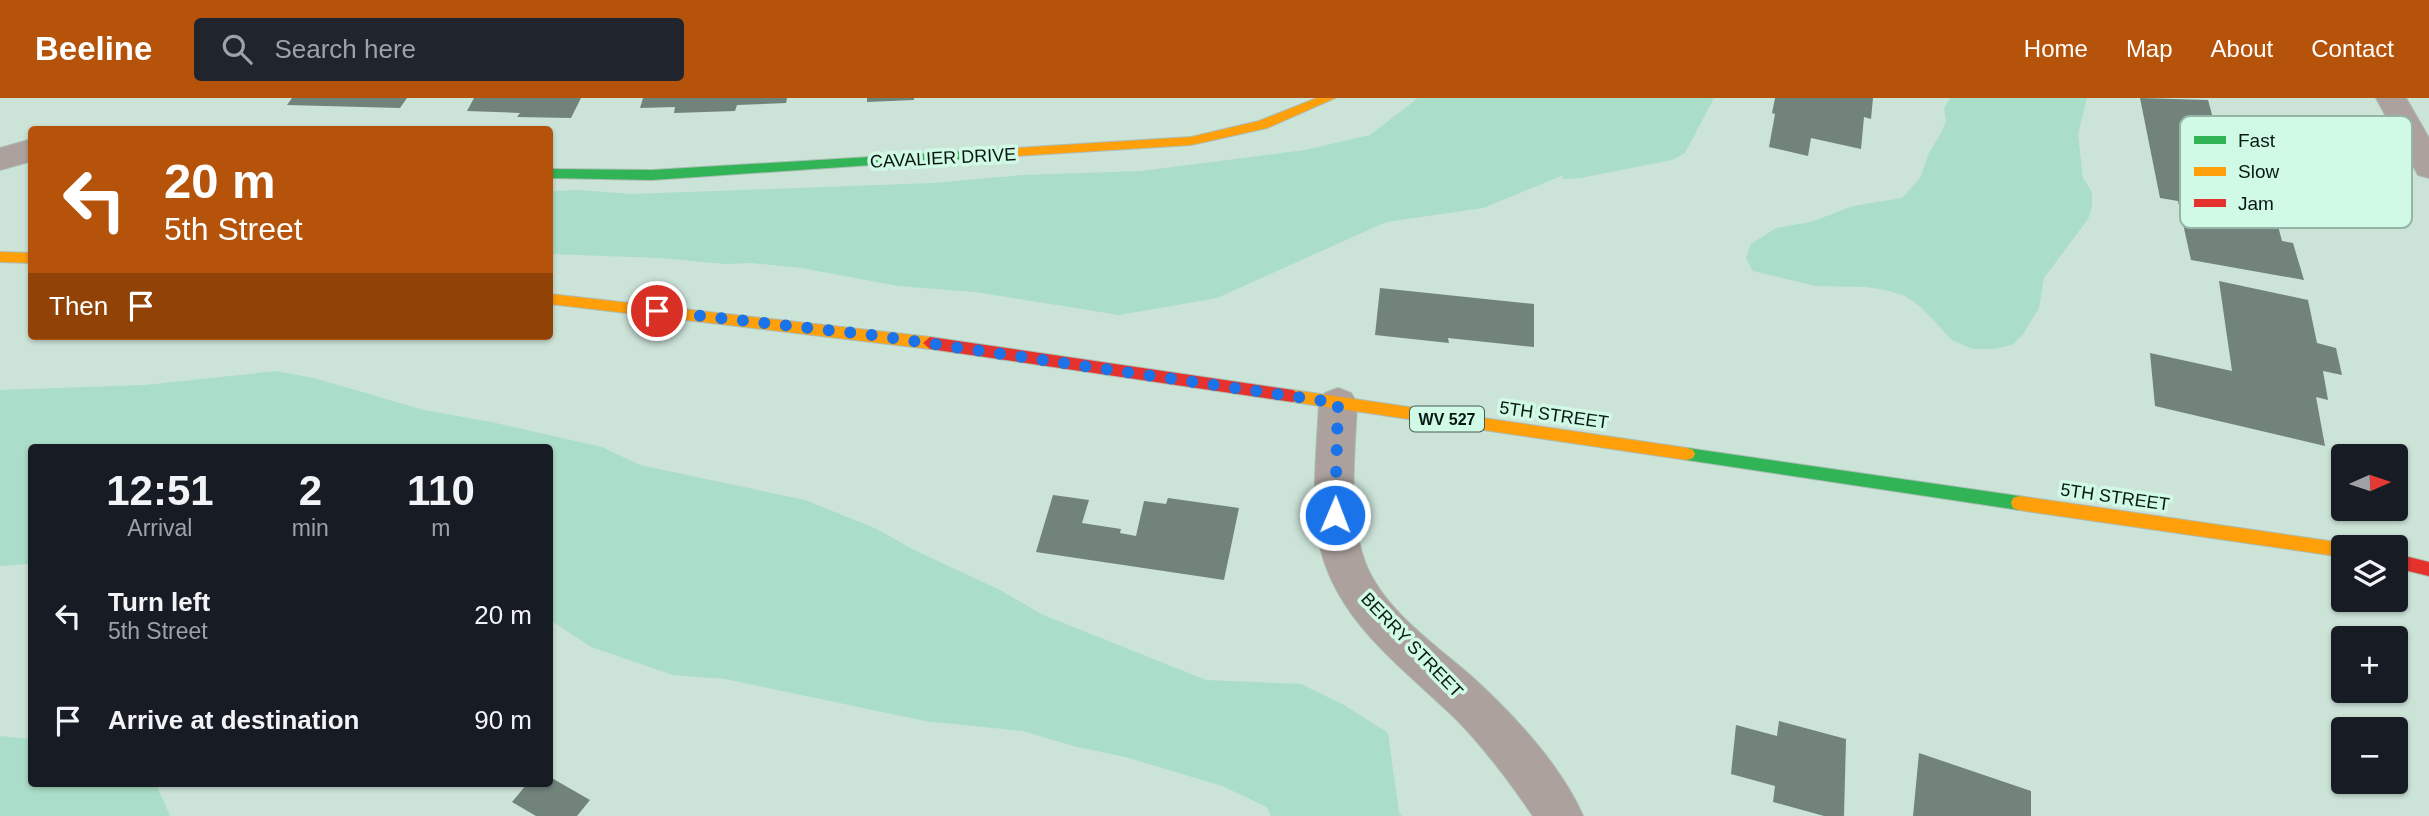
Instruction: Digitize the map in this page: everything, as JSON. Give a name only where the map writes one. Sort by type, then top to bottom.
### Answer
[{"type":"main road","name":"CAVALIER DRIVE","points":[[553,174],[652,175],[1191,141],[1234,135],[1266,125],[1329,98]]},
{"type":"main road","points":[[0,257],[28,258]]},
{"type":"main road","name":"5TH STREET","points":[[553,299],[872,335],[2331,548]]},
{"type":"main road","points":[[2408,564],[2429,569]]},
{"type":"street","points":[[2391,98],[2401,116]]},
{"type":"street","points":[[2412,136],[2429,167]]},
{"type":"street","points":[[0,159],[28,151]]},
{"type":"street","name":"BERRY STREET","points":[[1338,403],[1335,515],[1344,561],[1360,595],[1388,626],[1475,709],[1534,777],[1560,816]]},
{"type":"green space","points":[[1418,98],[1714,98],[1685,153],[1672,160],[1581,178],[1562,179],[1564,175],[1483,208],[1386,222],[1217,298],[1119,315],[975,292],[898,286],[802,268],[752,263],[725,264],[660,258],[553,254],[553,191],[632,194],[933,183],[1023,175],[1141,171],[1305,150],[1370,135]]},
{"type":"green space","points":[[1950,98],[2087,98],[2078,134],[2083,178],[2092,192],[2092,207],[2088,219],[2044,278],[2039,308],[2023,334],[2012,345],[1973,349],[1952,340],[1922,308],[1905,296],[1886,290],[1816,286],[1753,271],[1746,258],[1751,244],[1776,228],[1811,222],[1853,206],[1902,198],[1920,178],[1929,153],[1946,121],[1944,108]]},
{"type":"green space","points":[[276,371],[314,378],[424,410],[602,447],[640,465],[805,500],[877,529],[912,549],[1000,590],[1041,614],[1206,680],[1301,684],[1344,705],[1388,733],[1399,813],[1402,816],[1271,816],[1267,807],[1222,786],[1125,757],[1073,746],[1023,731],[925,721],[725,679],[673,675],[591,647],[553,622],[553,444],[28,444],[28,564],[0,566],[0,390],[145,385]]},
{"type":"green space","points":[[0,736],[28,739],[28,787],[157,787],[170,816],[0,816]]},
{"type":"building","points":[[292,98],[407,98],[400,108],[287,105]]},
{"type":"building","points":[[474,98],[581,98],[571,118],[517,117],[520,113],[467,111]]},
{"type":"building","points":[[643,98],[787,98],[786,103],[737,105],[735,111],[674,113],[675,107],[640,108]]},
{"type":"building","points":[[867,98],[914,98],[914,100],[867,102]]},
{"type":"building","points":[[1775,98],[1873,98],[1871,119],[1864,117],[1861,149],[1811,138],[1808,156],[1769,147]]},
{"type":"building","points":[[2140,98],[2208,100],[2212,116],[2180,116],[2180,210],[2178,201],[2160,198]]},
{"type":"building","points":[[2184,228],[2279,228],[2282,241],[2293,243],[2304,280],[2191,260]]},
{"type":"building","points":[[2219,281],[2308,300],[2317,343],[2336,348],[2342,375],[2323,371],[2328,400],[2316,397],[2325,446],[2155,406],[2150,353],[2232,371]]},
{"type":"building","points":[[1380,288],[1534,304],[1534,347],[1448,338],[1449,343],[1375,335]]},
{"type":"building","points":[[1053,495],[1089,500],[1082,523],[1121,529],[1120,533],[1136,536],[1144,501],[1166,504],[1168,498],[1239,508],[1224,580],[1036,552]]},
{"type":"building","points":[[1779,721],[1846,739],[1844,816],[1824,816],[1773,802],[1775,786],[1731,774],[1736,725],[1777,736]]},
{"type":"building","points":[[1919,753],[2031,791],[2031,816],[1913,816]]},
{"type":"building","points":[[553,779],[590,800],[577,816],[536,816],[512,802],[524,787],[553,787]]},
{"type":"traffic: fast","points":[[553,174],[652,175],[969,155]]},
{"type":"traffic: fast","points":[[1687,454],[2019,503]]},
{"type":"traffic: slow","points":[[969,155],[1191,141],[1262,125],[1329,98]]},
{"type":"traffic: slow","points":[[0,257],[28,258]]},
{"type":"traffic: slow","points":[[553,299],[930,343]]},
{"type":"traffic: slow","points":[[1293,396],[1687,454]]},
{"type":"traffic: slow","points":[[2019,503],[2331,548]]},
{"type":"traffic: jam","points":[[930,343],[1293,396]]},
{"type":"traffic: jam","points":[[2408,564],[2429,569]]},
{"type":"route","points":[[657,311],[872,335],[1338,403],[1335,515]]}]
